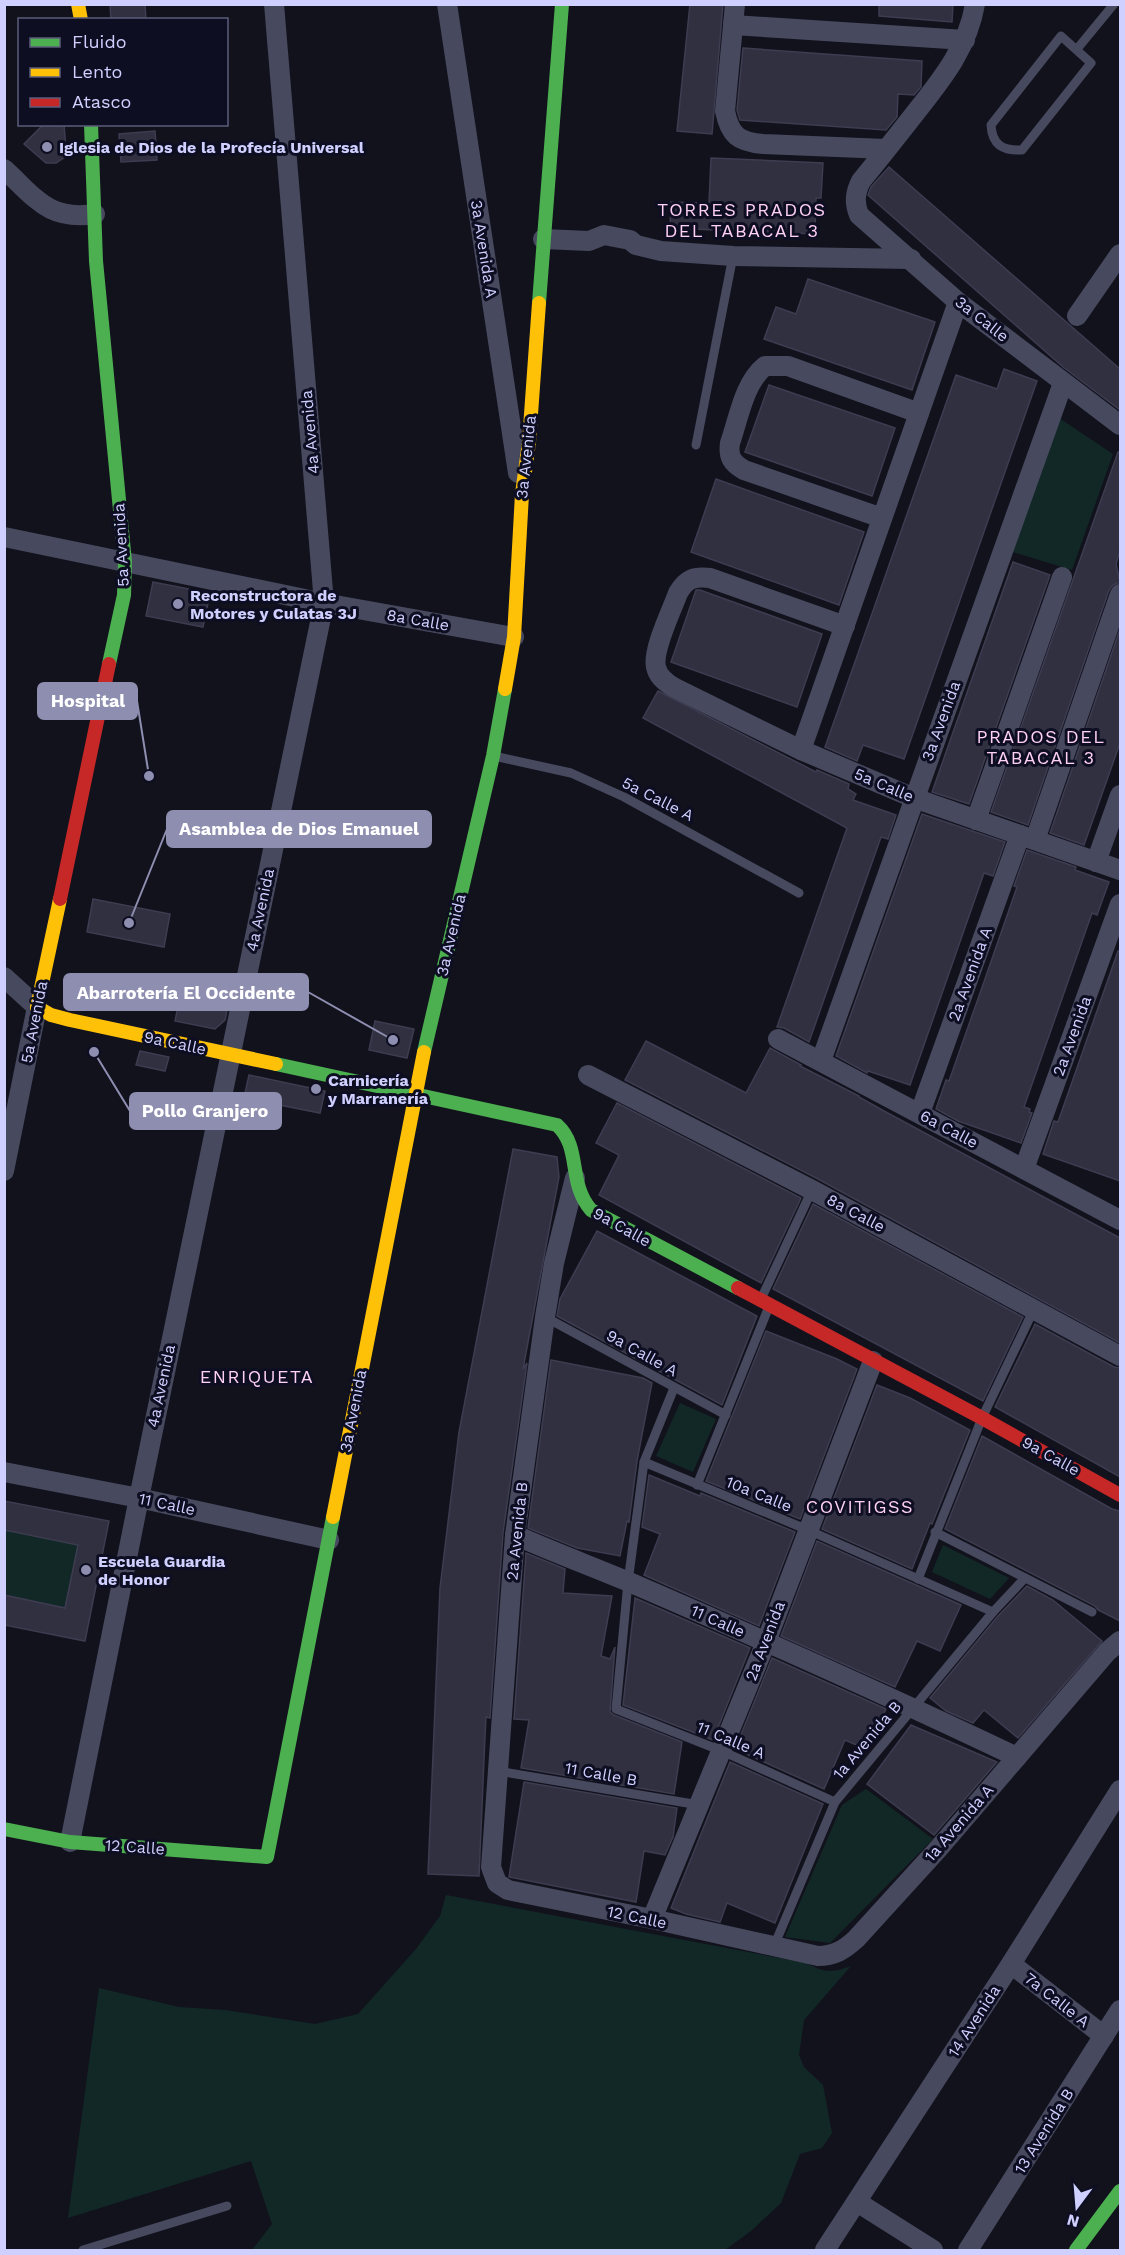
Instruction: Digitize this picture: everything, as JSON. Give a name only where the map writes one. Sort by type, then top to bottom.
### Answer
[{"type":"street","name":"4a Avenida","points":[[70,1842],[229,1055],[324,603],[274,4]]},
{"type":"street","name":"3a Avenida A","points":[[447,4],[522,494]]},
{"type":"street","name":"3a Avenida","points":[[267,1857],[415,1093],[493,756],[514,637],[522,494],[529,442],[562,4]]},
{"type":"street","points":[[735,4],[725,111],[728,126],[737,137],[749,143],[886,149],[950,68],[965,40],[973,18],[975,4]]},
{"type":"street","points":[[733,25],[965,40]]},
{"type":"street","name":"5a Avenida","points":[[4,1171],[124,595],[125,562],[96,261],[91,126]]},
{"type":"street","name":"3a Calle","points":[[886,149],[861,180],[855,204],[859,215],[958,302],[1120,424]]},
{"type":"street","points":[[4,169],[44,206],[59,214],[76,217],[95,214]]},
{"type":"street","points":[[543,239],[592,240],[606,249],[617,250],[636,245],[661,251],[734,256],[911,259]]},
{"type":"street","points":[[1077,316],[1120,254]]},
{"type":"street","points":[[801,750],[958,302]]},
{"type":"street","points":[[882,518],[744,470],[732,461],[729,452],[730,443],[750,385],[756,373],[765,366],[788,366],[919,413]]},
{"type":"street","name":"3a Avenida","points":[[821,1061],[1063,383]]},
{"type":"street","name":"8a Calle","points":[[4,537],[324,603],[514,637]]},
{"type":"street","points":[[976,820],[1062,577]]},
{"type":"street","name":"5a Calle","points":[[845,626],[710,578],[690,579],[683,584],[678,593],[656,655],[655,666],[665,682],[675,688],[801,750],[914,798],[1120,870]]},
{"type":"street","name":"2a Avenida A","points":[[920,1113],[1028,838],[1120,594]]},
{"type":"street","points":[[1096,862],[1120,795]]},
{"type":"street","name":"2a Avenida","points":[[1024,1169],[1120,904]]},
{"type":"street","name":"9a Calle","points":[[4,977],[37,1007],[70,1020],[415,1093],[560,1127],[568,1137],[580,1198],[591,1210],[982,1418],[1120,1495]]},
{"type":"street","name":"6a Calle","points":[[778,1039],[1120,1220]]},
{"type":"street","name":"8a Calle","points":[[588,1075],[812,1190],[1120,1356]]},
{"type":"street","name":"2a Avenida B","points":[[500,1887],[494,1879],[491,1868],[515,1535],[554,1263],[575,1178]]},
{"type":"street","name":"2a Avenida","points":[[652,1919],[722,1751],[873,1361]]},
{"type":"street","name":"11 Calle","points":[[4,1472],[139,1498],[329,1540]]},
{"type":"street","name":"11 Calle","points":[[515,1535],[765,1642],[914,1708],[1017,1757]]},
{"type":"street","name":"1a Avenida A","points":[[774,1947],[826,1956],[846,1948],[938,1849],[1107,1652],[1120,1641]]},
{"type":"street","name":"14 Avenida","points":[[825,2250],[1011,1964],[1120,1790]]},
{"type":"street","name":"12 Calle","points":[[4,1828],[70,1842],[267,1857]]},
{"type":"street","name":"12 Calle","points":[[500,1887],[523,1894],[652,1919],[774,1947]]},
{"type":"street","name":"7a Calle A","points":[[1011,1964],[1104,2036]]},
{"type":"street","name":"13 Avenida B","points":[[968,2250],[1120,2010]]},
{"type":"street","points":[[1076,2250],[1120,2191]]},
{"type":"street","points":[[857,2202],[933,2250]]},
{"type":"lane","points":[[1077,49],[1114,4]]},
{"type":"lane","points":[[1061,36],[1077,49],[1091,63],[1022,150],[1010,151],[998,146],[992,134],[991,125],[1061,36]]},
{"type":"lane","points":[[696,445],[734,256]]},
{"type":"lane","name":"5a Calle A","points":[[493,756],[571,773],[624,797],[799,893]]},
{"type":"lane","points":[[697,1485],[726,1415],[764,1304],[812,1190]]},
{"type":"lane","points":[[918,1579],[982,1418],[1034,1309]]},
{"type":"lane","name":"9a Calle A","points":[[545,1317],[726,1415]]},
{"type":"lane","points":[[628,1582],[644,1462],[674,1388]]},
{"type":"lane","name":"10a Calle","points":[[644,1462],[808,1530],[993,1612]]},
{"type":"lane","points":[[935,1532],[1092,1612]]},
{"type":"lane","name":"1a Avenida B","points":[[774,1947],[835,1802],[993,1612],[1025,1578]]},
{"type":"lane","name":"11 Calle A","points":[[628,1582],[616,1707],[722,1751],[835,1802]]},
{"type":"lane","name":"11 Calle B","points":[[498,1771],[699,1805]]},
{"type":"lane","points":[[83,2250],[227,2206]]},
{"type":"green space","points":[[1059,418],[1113,454],[1072,570],[1009,551]]},
{"type":"green space","points":[[680,1403],[716,1419],[693,1472],[656,1456]]},
{"type":"green space","points":[[5,1530],[78,1545],[65,1608],[5,1595]]},
{"type":"green space","points":[[943,1545],[1009,1578],[990,1599],[932,1572]]},
{"type":"green space","points":[[866,1789],[933,1839],[830,1943],[785,1937],[842,1805]]},
{"type":"green space","points":[[446,1895],[806,1963],[823,1970],[833,1971],[851,1966],[804,2020],[799,2055],[804,2067],[823,2085],[832,2133],[822,2148],[800,2154],[781,2203],[751,2231],[725,2250],[252,2250],[272,2224],[251,2161],[68,2218],[99,1988],[179,2007],[225,2010],[315,2024],[358,2014],[416,1949],[440,1916]]},
{"type":"building","points":[[110,4],[145,4],[146,18],[111,18]]},
{"type":"building","points":[[690,4],[723,4],[712,134],[677,131]]},
{"type":"building","points":[[879,4],[953,4],[952,22],[879,16]]},
{"type":"building","points":[[743,48],[922,61],[921,87],[914,95],[898,94],[897,117],[886,130],[740,120],[737,110]]},
{"type":"building","name":"Iglesia de Dios de la Profecía Universal","points":[[42,126],[64,126],[65,157],[56,163],[46,163],[24,144]]},
{"type":"building","points":[[155,131],[157,160],[121,162],[119,134]]},
{"type":"building","points":[[711,158],[823,163],[821,198],[816,198],[815,234],[670,228],[671,202],[709,203]]},
{"type":"building","points":[[889,167],[1120,369],[1120,410],[1063,367],[868,195],[871,187]]},
{"type":"building","points":[[808,279],[935,322],[912,390],[764,339],[776,307],[796,314]]},
{"type":"building","points":[[1004,369],[1037,381],[904,759],[863,745],[857,761],[825,747],[956,375],[997,389]]},
{"type":"building","points":[[769,385],[895,428],[872,496],[745,452]]},
{"type":"building","points":[[1118,452],[1120,452],[1120,551],[1116,564],[1120,582],[1109,590],[1028,825],[991,812]]},
{"type":"building","points":[[716,479],[864,532],[839,605],[691,552]]},
{"type":"building","points":[[1013,562],[1050,575],[969,804],[932,792]]},
{"type":"building","name":"Reconstructora de Motores y Culatas 3J","points":[[153,582],[210,593],[203,627],[146,616]]},
{"type":"building","points":[[696,590],[822,634],[797,707],[671,662]]},
{"type":"building","points":[[1120,629],[1120,743],[1084,845],[1050,833]]},
{"type":"building","points":[[658,691],[816,772],[817,770],[849,784],[848,789],[856,794],[853,800],[896,815],[888,839],[881,837],[809,1042],[784,1028],[777,1027],[847,828],[643,718]]},
{"type":"building","points":[[922,814],[1005,842],[993,876],[984,873],[910,1085],[868,1071],[867,1073],[836,1056]]},
{"type":"building","points":[[1027,850],[1076,867],[1075,870],[1109,882],[1097,915],[1092,913],[1024,1107],[1030,1109],[1029,1112],[1032,1113],[1021,1143],[958,1121],[936,1109],[946,1080],[949,1081],[979,996],[1017,887],[1014,886]]},
{"type":"building","points":[[93,899],[170,914],[164,947],[87,932]]},
{"type":"building","points":[[1118,951],[1120,951],[1120,1181],[1043,1154],[1054,1121],[1058,1122]]},
{"type":"building","points":[[183,983],[231,992],[225,1020],[215,1029],[175,1021]]},
{"type":"building","points":[[375,1021],[414,1029],[407,1058],[369,1050]]},
{"type":"building","points":[[646,1041],[746,1093],[770,1048],[1120,1238],[1120,1343],[818,1179],[625,1080]]},
{"type":"building","points":[[140,1051],[169,1057],[165,1071],[136,1065]]},
{"type":"building","points":[[249,1075],[325,1091],[320,1113],[244,1098]]},
{"type":"building","points":[[617,1103],[801,1198],[761,1283],[599,1195],[619,1155],[596,1143]]},
{"type":"building","points":[[513,1149],[557,1157],[559,1177],[523,1369],[527,1363],[503,1533],[490,1718],[486,1717],[479,1876],[428,1874],[440,1588],[459,1432]]},
{"type":"building","points":[[813,1204],[1023,1317],[983,1401],[773,1289]]},
{"type":"building","points":[[597,1231],[757,1316],[722,1405],[557,1316],[560,1299]]},
{"type":"building","points":[[1035,1324],[1114,1367],[1120,1368],[1120,1477],[995,1407]]},
{"type":"building","points":[[766,1331],[857,1369],[800,1519],[706,1481]]},
{"type":"building","points":[[551,1360],[643,1378],[652,1383],[637,1461],[629,1522],[627,1521],[620,1556],[577,1548],[528,1528]]},
{"type":"building","points":[[877,1385],[910,1398],[970,1430],[912,1569],[822,1529]]},
{"type":"building","points":[[982,1436],[1112,1509],[1120,1511],[1120,1621],[945,1529]]},
{"type":"building","points":[[649,1475],[700,1496],[701,1493],[795,1532],[759,1626],[644,1575],[660,1534],[642,1527]]},
{"type":"building","name":"Escuela Guardia de Honor","points":[[4,1501],[109,1521],[85,1641],[4,1625],[4,1595],[65,1608],[78,1545],[4,1530]]},
{"type":"building","points":[[817,1541],[961,1605],[940,1651],[917,1641],[895,1687],[781,1636]]},
{"type":"building","points":[[526,1553],[565,1569],[563,1593],[612,1596],[601,1656],[610,1659],[615,1647],[610,1712],[682,1742],[674,1794],[521,1768],[529,1720],[514,1719]]},
{"type":"building","points":[[1027,1586],[1053,1600],[1102,1641],[1018,1738],[984,1710],[973,1723],[946,1711],[930,1698],[998,1616]]},
{"type":"building","points":[[635,1598],[750,1648],[713,1740],[623,1705]]},
{"type":"building","points":[[772,1658],[886,1709],[868,1750],[845,1740],[824,1789],[735,1749]]},
{"type":"building","points":[[911,1725],[997,1762],[934,1835],[867,1784]]},
{"type":"building","points":[[730,1762],[823,1804],[775,1923],[727,1903],[720,1922],[671,1908]]},
{"type":"building","points":[[524,1782],[677,1808],[673,1837],[665,1855],[644,1851],[636,1902],[509,1877]]},
{"type":"traffic: fast","points":[[539,303],[562,4]]},
{"type":"traffic: fast","points":[[91,126],[96,261],[125,562],[124,595],[109,664]]},
{"type":"traffic: fast","points":[[424,1052],[493,756],[505,689]]},
{"type":"traffic: fast","points":[[276,1064],[557,1125],[565,1134],[579,1188],[591,1210],[738,1288]]},
{"type":"traffic: fast","points":[[4,1829],[70,1842],[267,1857],[333,1517]]},
{"type":"traffic: fast","points":[[1076,2250],[1120,2191]]},
{"type":"traffic: slow","points":[[78,4],[81,18]]},
{"type":"traffic: slow","points":[[505,689],[514,637],[522,494],[529,442],[539,303]]},
{"type":"traffic: slow","points":[[60,899],[37,1007],[51,1015],[70,1020],[276,1064]]},
{"type":"traffic: slow","points":[[333,1517],[424,1052]]},
{"type":"traffic: jam","points":[[60,899],[109,664]]},
{"type":"traffic: jam","points":[[738,1288],[982,1418],[1120,1495]]},
{"type":"place","name":"Iglesia de Dios de la Profecía Universal","points":[[47,147]]},
{"type":"place","name":"Reconstructora de Motores y Culatas 3J","points":[[178,604]]},
{"type":"place","name":"Hospital","points":[[149,776]]},
{"type":"place","name":"Asamblea de Dios Emanuel","points":[[129,923]]},
{"type":"place","name":"Abarrotería El Occidente","points":[[393,1040]]},
{"type":"place","name":"Pollo Granjero","points":[[94,1052]]},
{"type":"place","name":"Carnicería y Marranería","points":[[316,1089]]},
{"type":"place","name":"Escuela Guardia de Honor","points":[[86,1570]]},
{"type":"district","name":"TORRES PRADOS DEL TABACAL 3","points":[[742,219]]},
{"type":"district","name":"PRADOS DEL TABACAL 3","points":[[1041,746]]},
{"type":"district","name":"ENRIQUETA","points":[[257,1376]]},
{"type":"district","name":"COVITIGSS","points":[[860,1506]]}]
